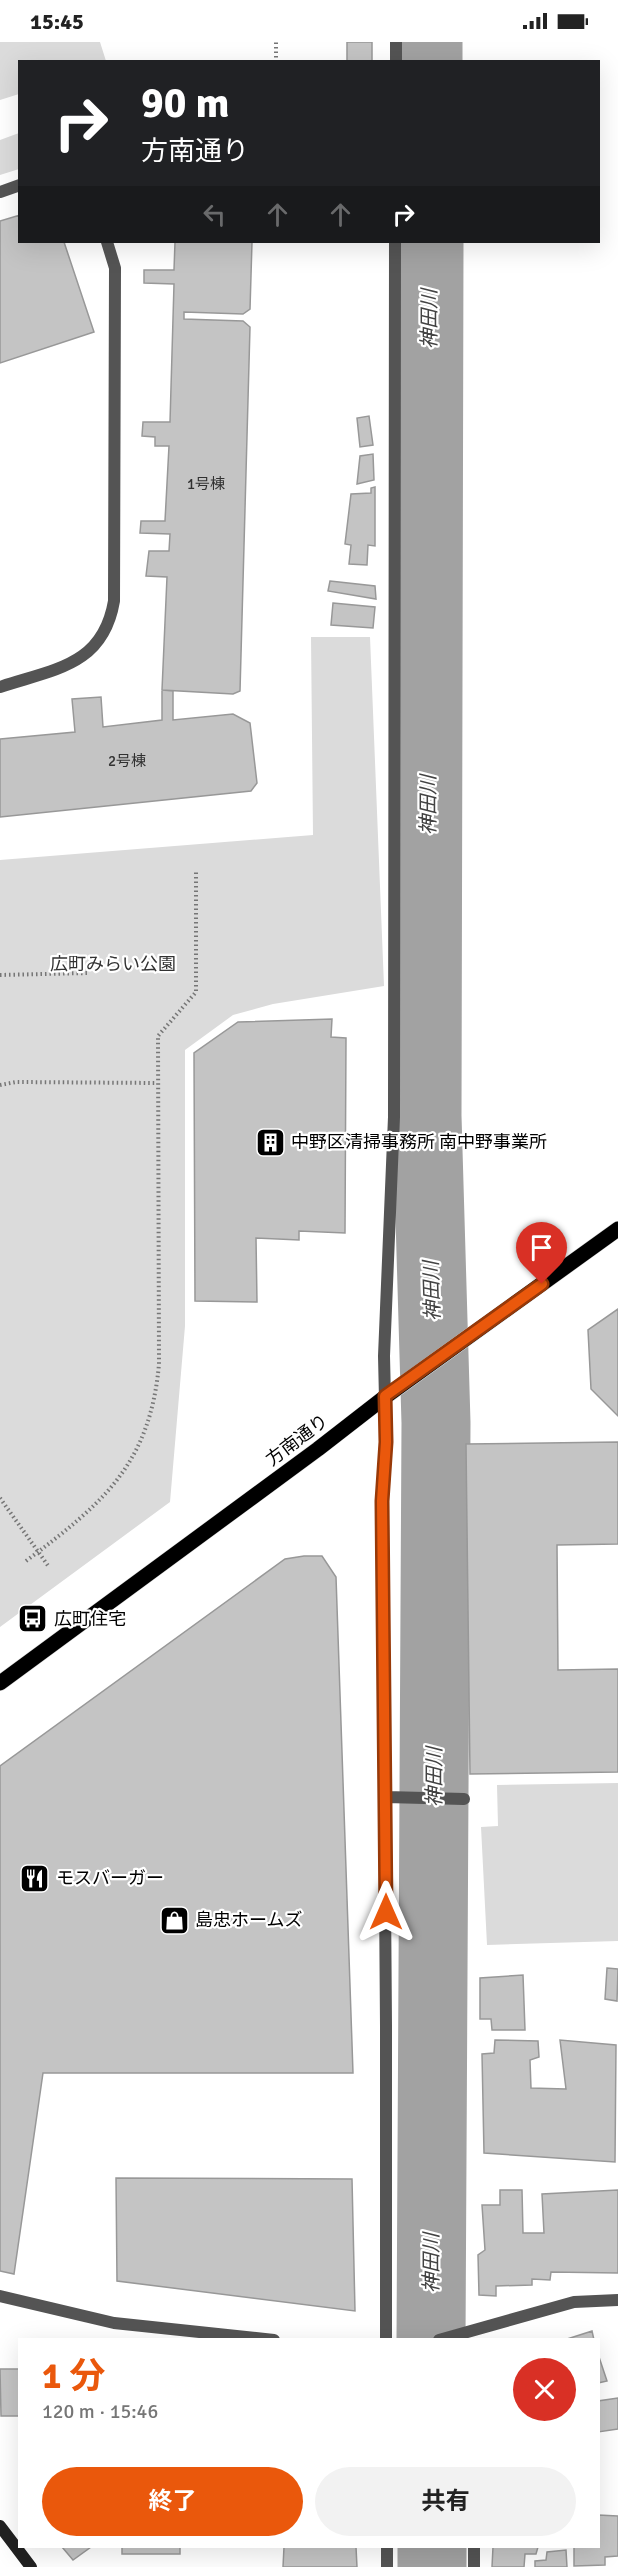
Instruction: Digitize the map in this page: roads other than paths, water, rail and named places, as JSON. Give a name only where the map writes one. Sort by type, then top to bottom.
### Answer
[{"type":"main road","name":"方南通り","points":[[0,1683],[318,1449],[385,1396],[618,1229]]},
{"type":"street","points":[[396,42],[396,60]]},
{"type":"street","points":[[0,192],[18,186]]},
{"type":"street","points":[[0,687],[59,668],[80,658],[94,648],[105,633],[111,618],[114,601],[115,268],[106,243]]},
{"type":"street","points":[[386,2338],[386,1797],[382,1501],[386,1442],[384,1356],[394,1117],[395,243]]},
{"type":"street","points":[[386,1797],[464,1799]]},
{"type":"street","points":[[0,2296],[114,2323],[255,2338]]},
{"type":"street","points":[[446,2338],[457,2335],[470,2336],[574,2302],[618,2300]]},
{"type":"street","points":[[0,2526],[31,2567]]},
{"type":"street","points":[[387,2548],[387,2567]]},
{"type":"street","points":[[474,2548],[474,2567]]},
{"type":"waterway","name":"神田川","points":[[428,42],[428,60]]},
{"type":"waterway","name":"神田川","points":[[429,243],[427,1116],[436,1423],[431,2338]]},
{"type":"waterway","name":"神田川","points":[[432,2548],[432,2567]]},
{"type":"place","name":"中野区清掃事務所 南中野事業所","points":[[270,1142]]},
{"type":"place","name":"広町住宅","points":[[33,1619]]},
{"type":"place","name":"モスバーガー","points":[[35,1878]]},
{"type":"place","name":"島忠ホームズ","points":[[174,1920]]},
{"type":"park label","name":"広町みらい公園","points":[[113,964]]}]
